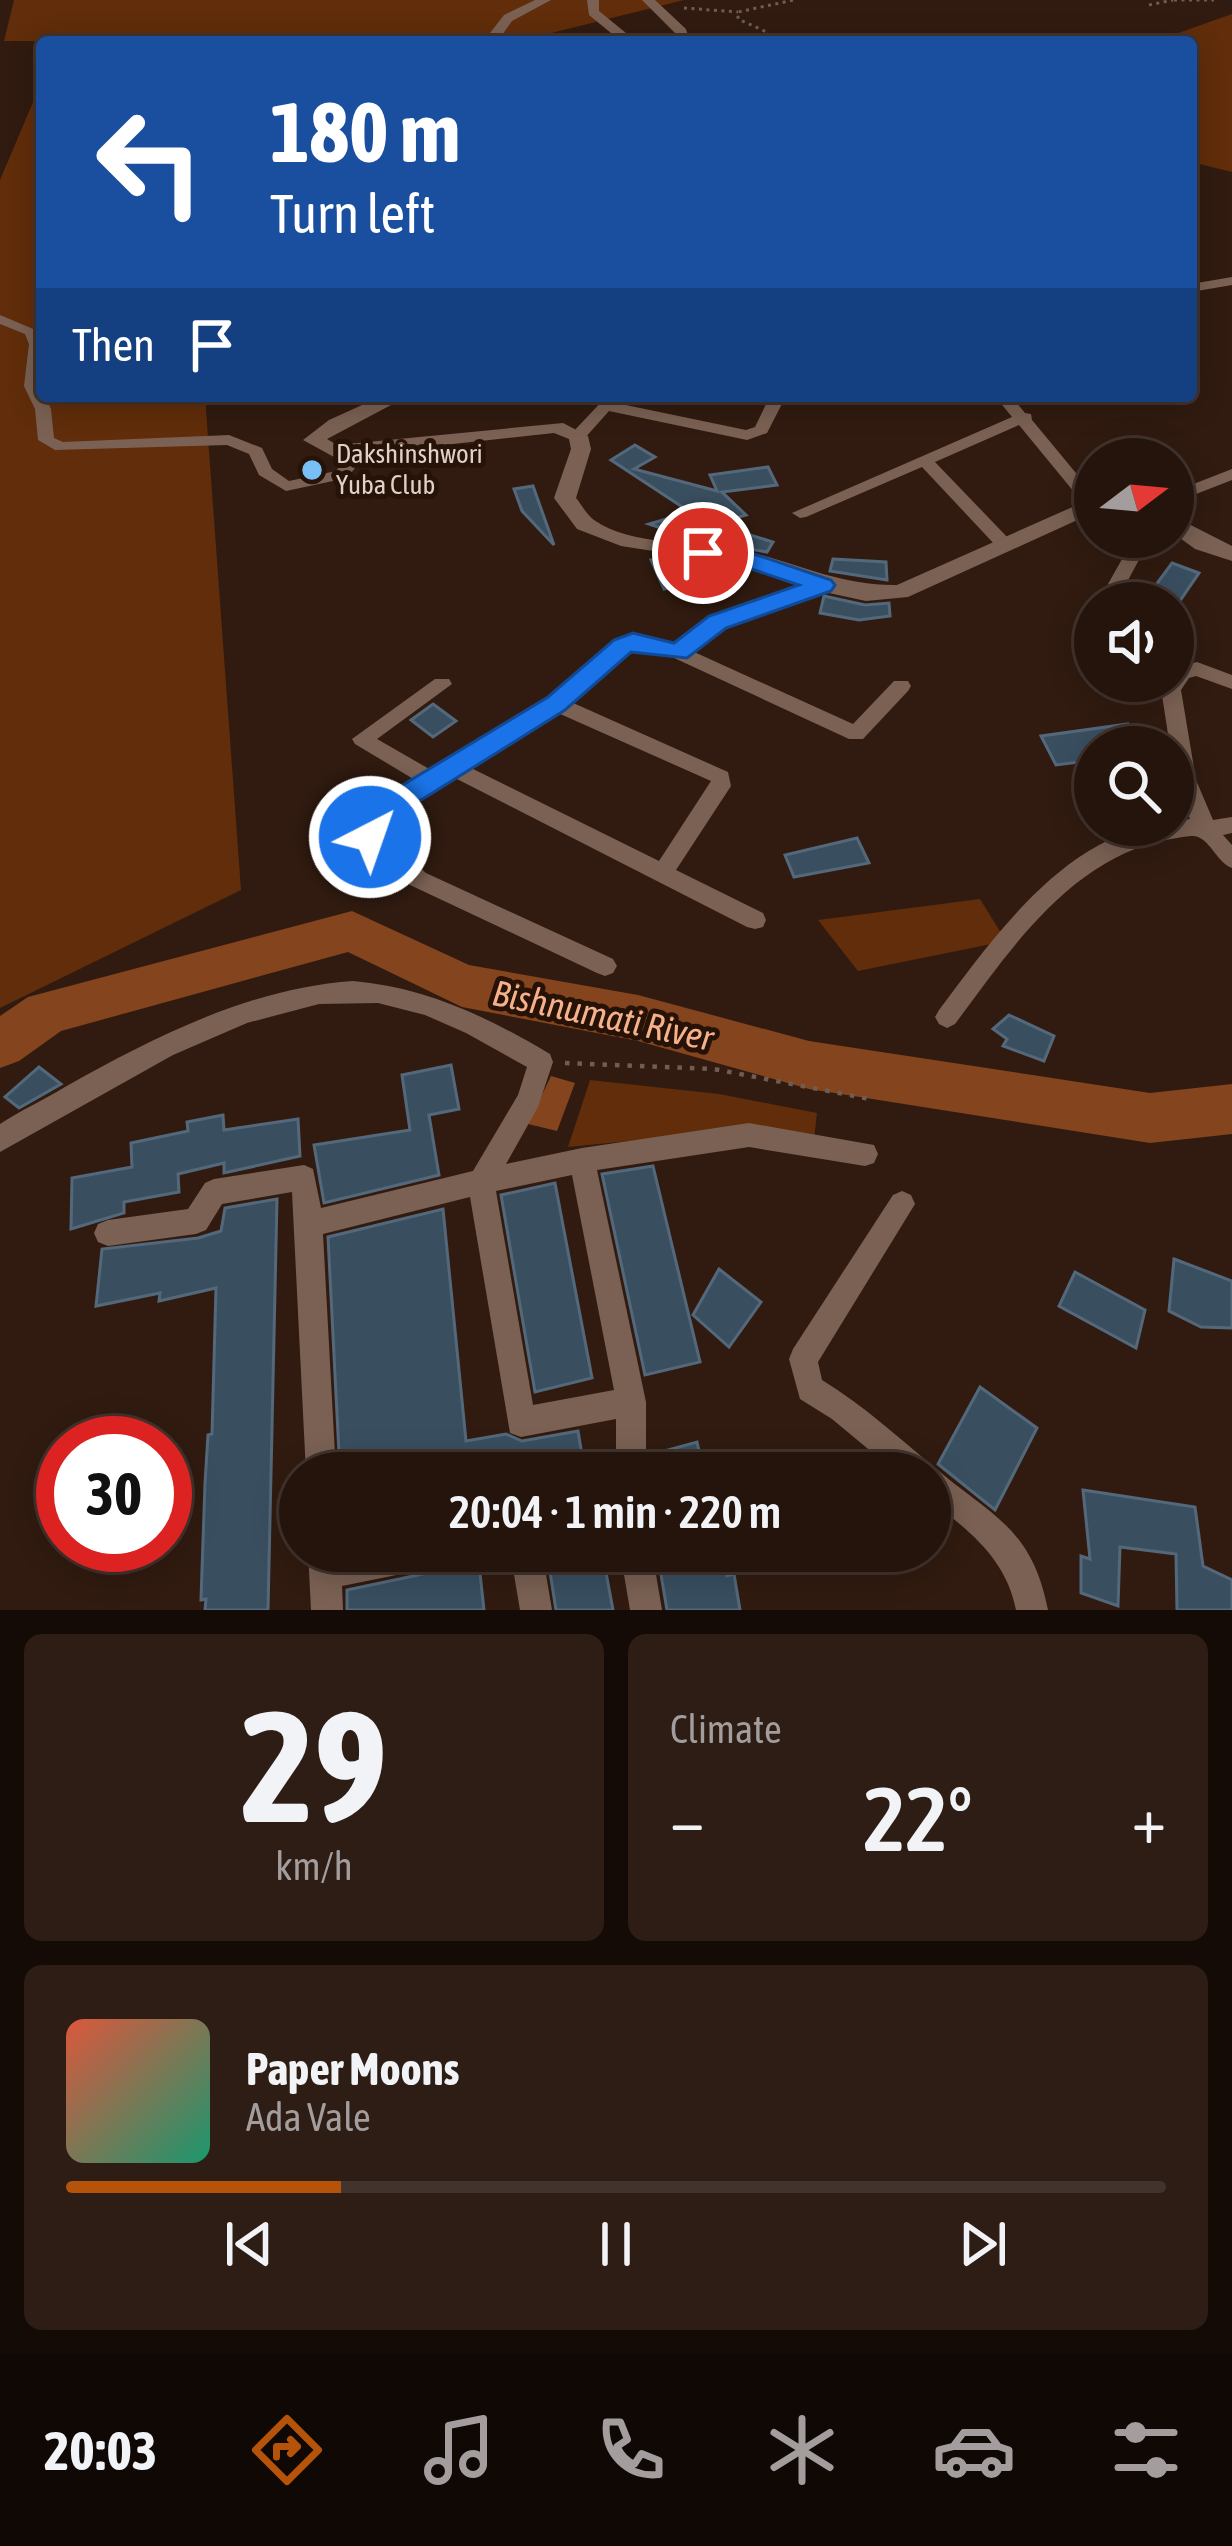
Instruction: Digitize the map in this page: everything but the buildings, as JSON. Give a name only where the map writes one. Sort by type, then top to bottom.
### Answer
[{"type":"street","points":[[494,36],[508,18],[544,0]]},
{"type":"street","points":[[593,0],[593,11],[624,36]]},
{"type":"street","points":[[648,2],[681,36]]},
{"type":"street","points":[[1197,287],[1232,281]]},
{"type":"street","points":[[0,319],[31,331],[36,394]]},
{"type":"street","points":[[40,402],[46,440],[62,447],[229,440],[256,451],[265,472],[286,486],[341,475],[363,448]]},
{"type":"street","points":[[385,402],[313,440],[334,451],[526,428],[556,427],[578,436]]},
{"type":"street","points":[[578,436],[610,402]]},
{"type":"street","points":[[615,402],[747,435],[761,430],[775,402]]},
{"type":"street","points":[[1010,402],[1074,478]]},
{"type":"street","points":[[800,512],[1026,417]]},
{"type":"street","points":[[578,436],[581,449],[566,498],[585,524],[629,541],[740,557],[823,585],[866,593],[900,592],[1074,514]]},
{"type":"street","points":[[924,460],[1003,543]]},
{"type":"street","points":[[1194,489],[1232,474]]},
{"type":"street","points":[[1194,538],[1232,554]]},
{"type":"street","points":[[678,652],[718,622],[823,585]]},
{"type":"street","points":[[605,966],[418,879],[370,837],[373,816],[556,704],[633,641],[678,652],[856,734],[901,686]]},
{"type":"street","points":[[1194,668],[1232,682]]},
{"type":"street","points":[[1197,669],[1182,673],[1171,689],[1182,772],[1202,828],[1232,859]]},
{"type":"street","points":[[431,780],[362,739],[442,684]]},
{"type":"street","points":[[556,704],[721,777],[721,786],[662,874]]},
{"type":"street","points":[[453,768],[755,920]]},
{"type":"street","points":[[947,1016],[1043,894],[1090,862],[1163,829],[1232,825]]},
{"type":"street","points":[[0,1140],[148,1053],[227,1021],[352,991],[424,1003],[542,1062],[529,1099],[481,1182],[521,1422],[631,1402]]},
{"type":"street","points":[[309,1224],[582,1160],[749,1135],[865,1154]]},
{"type":"street","points":[[582,1160],[631,1402],[632,1452]]},
{"type":"street","points":[[108,1233],[196,1221],[214,1192],[304,1178],[320,1452]]},
{"type":"street","points":[[895,1452],[842,1408],[810,1389],[803,1359],[902,1204]]},
{"type":"street","points":[[951,1497],[1010,1546],[1030,1585],[1032,1610]]},
{"type":"street","points":[[325,1572],[327,1610]]},
{"type":"street","points":[[530,1572],[536,1610]]},
{"type":"street","points":[[640,1572],[646,1610]]},
{"type":"path","points":[[648,2],[738,12],[794,0]]},
{"type":"path","points":[[1149,5],[1214,0]]},
{"type":"path","points":[[738,12],[738,19],[769,33],[767,36]]},
{"type":"path","points":[[542,1062],[714,1069],[870,1099]]},
{"type":"shaded area","points":[[14,0],[684,0],[539,36],[36,36],[36,41],[4,41]]},
{"type":"shaded area","points":[[1232,14],[1232,172],[1197,163],[1197,36],[1170,36]]},
{"type":"shaded area","points":[[36,95],[36,402],[205,402],[241,890],[0,1008],[0,180]]},
{"type":"shaded area","points":[[980,899],[1006,941],[858,971],[818,920]]},
{"type":"shaded area","points":[[551,1076],[575,1083],[557,1131],[528,1124]]},
{"type":"shaded area","points":[[590,1080],[719,1094],[817,1113],[814,1139],[742,1130],[568,1147]]},
{"type":"waterway","name":"Bishnumati River","points":[[0,1045],[46,1013],[352,931],[462,985],[638,1018],[809,1065],[1150,1118],[1232,1109]]},
{"type":"place","name":"Dakshinshwori Yuba Club","points":[[312,470]]},
{"type":"route","points":[[370,837],[373,816],[556,704],[623,646],[633,641],[678,652],[718,622],[823,585],[740,557],[703,553]]}]
